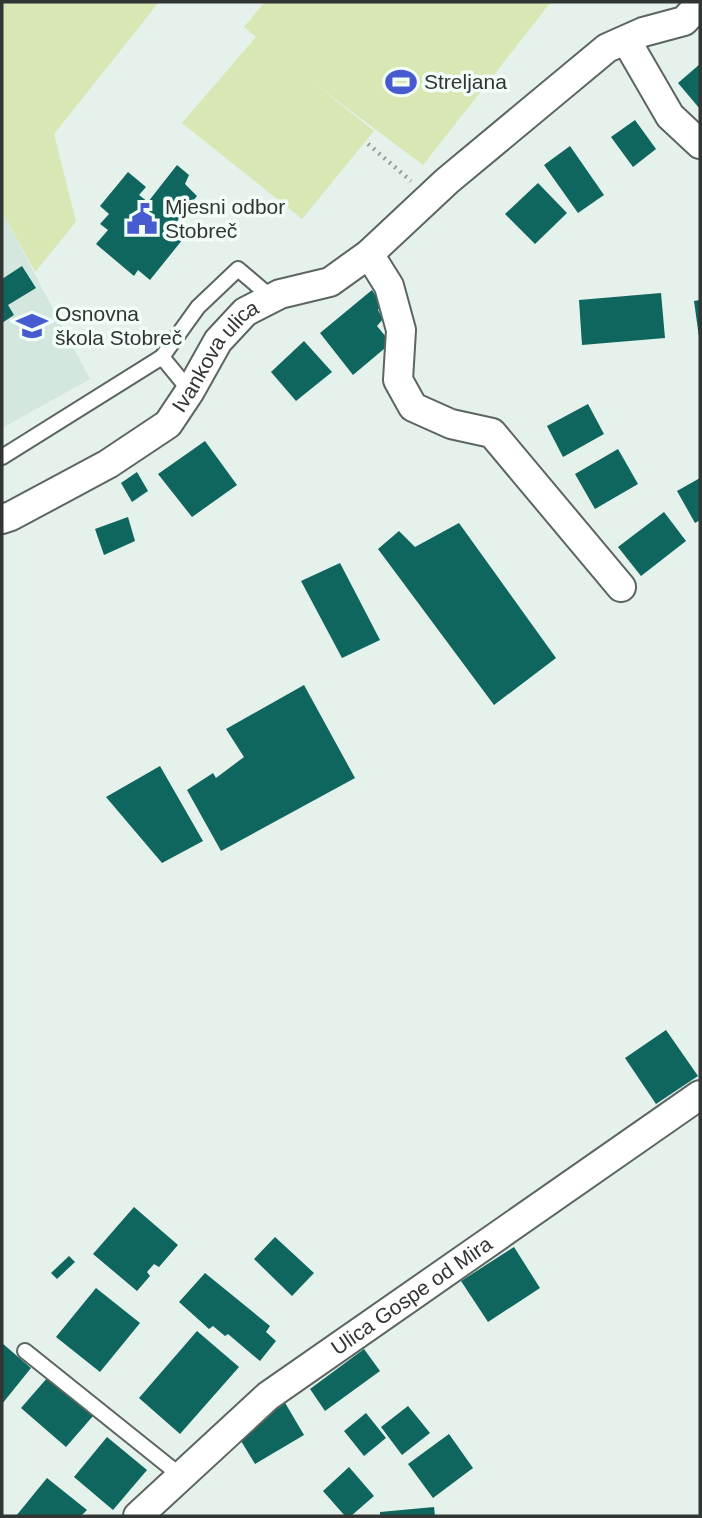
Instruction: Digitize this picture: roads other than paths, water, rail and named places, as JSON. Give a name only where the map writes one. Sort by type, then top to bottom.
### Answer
[{"type":"street","name":"Ivankova ulica","points":[[2,519],[108,464],[169,424],[218,341],[246,312],[280,294],[330,282],[369,254],[428,200],[607,48],[684,20],[700,4]]},
{"type":"street","points":[[626,40],[670,116],[700,144]]},
{"type":"street","points":[[369,254],[389,286],[401,330],[398,380],[413,407],[451,424],[492,433],[621,587]]},
{"type":"street","name":"Ulica Gospe od Mira","points":[[138,1516],[268,1396],[700,1095]]},
{"type":"lane","points":[[2,457],[162,357],[198,307],[238,270],[272,298]]},
{"type":"lane","points":[[162,357],[190,391]]},
{"type":"lane","points":[[25,1351],[181,1476]]},
{"type":"place","name":"Streljana","points":[[401,82]]},
{"type":"place","name":"Mjesni odbor Stobreč","points":[[142,219]]},
{"type":"place","name":"Osnovna škola Stobreč","points":[[32,326]]}]
